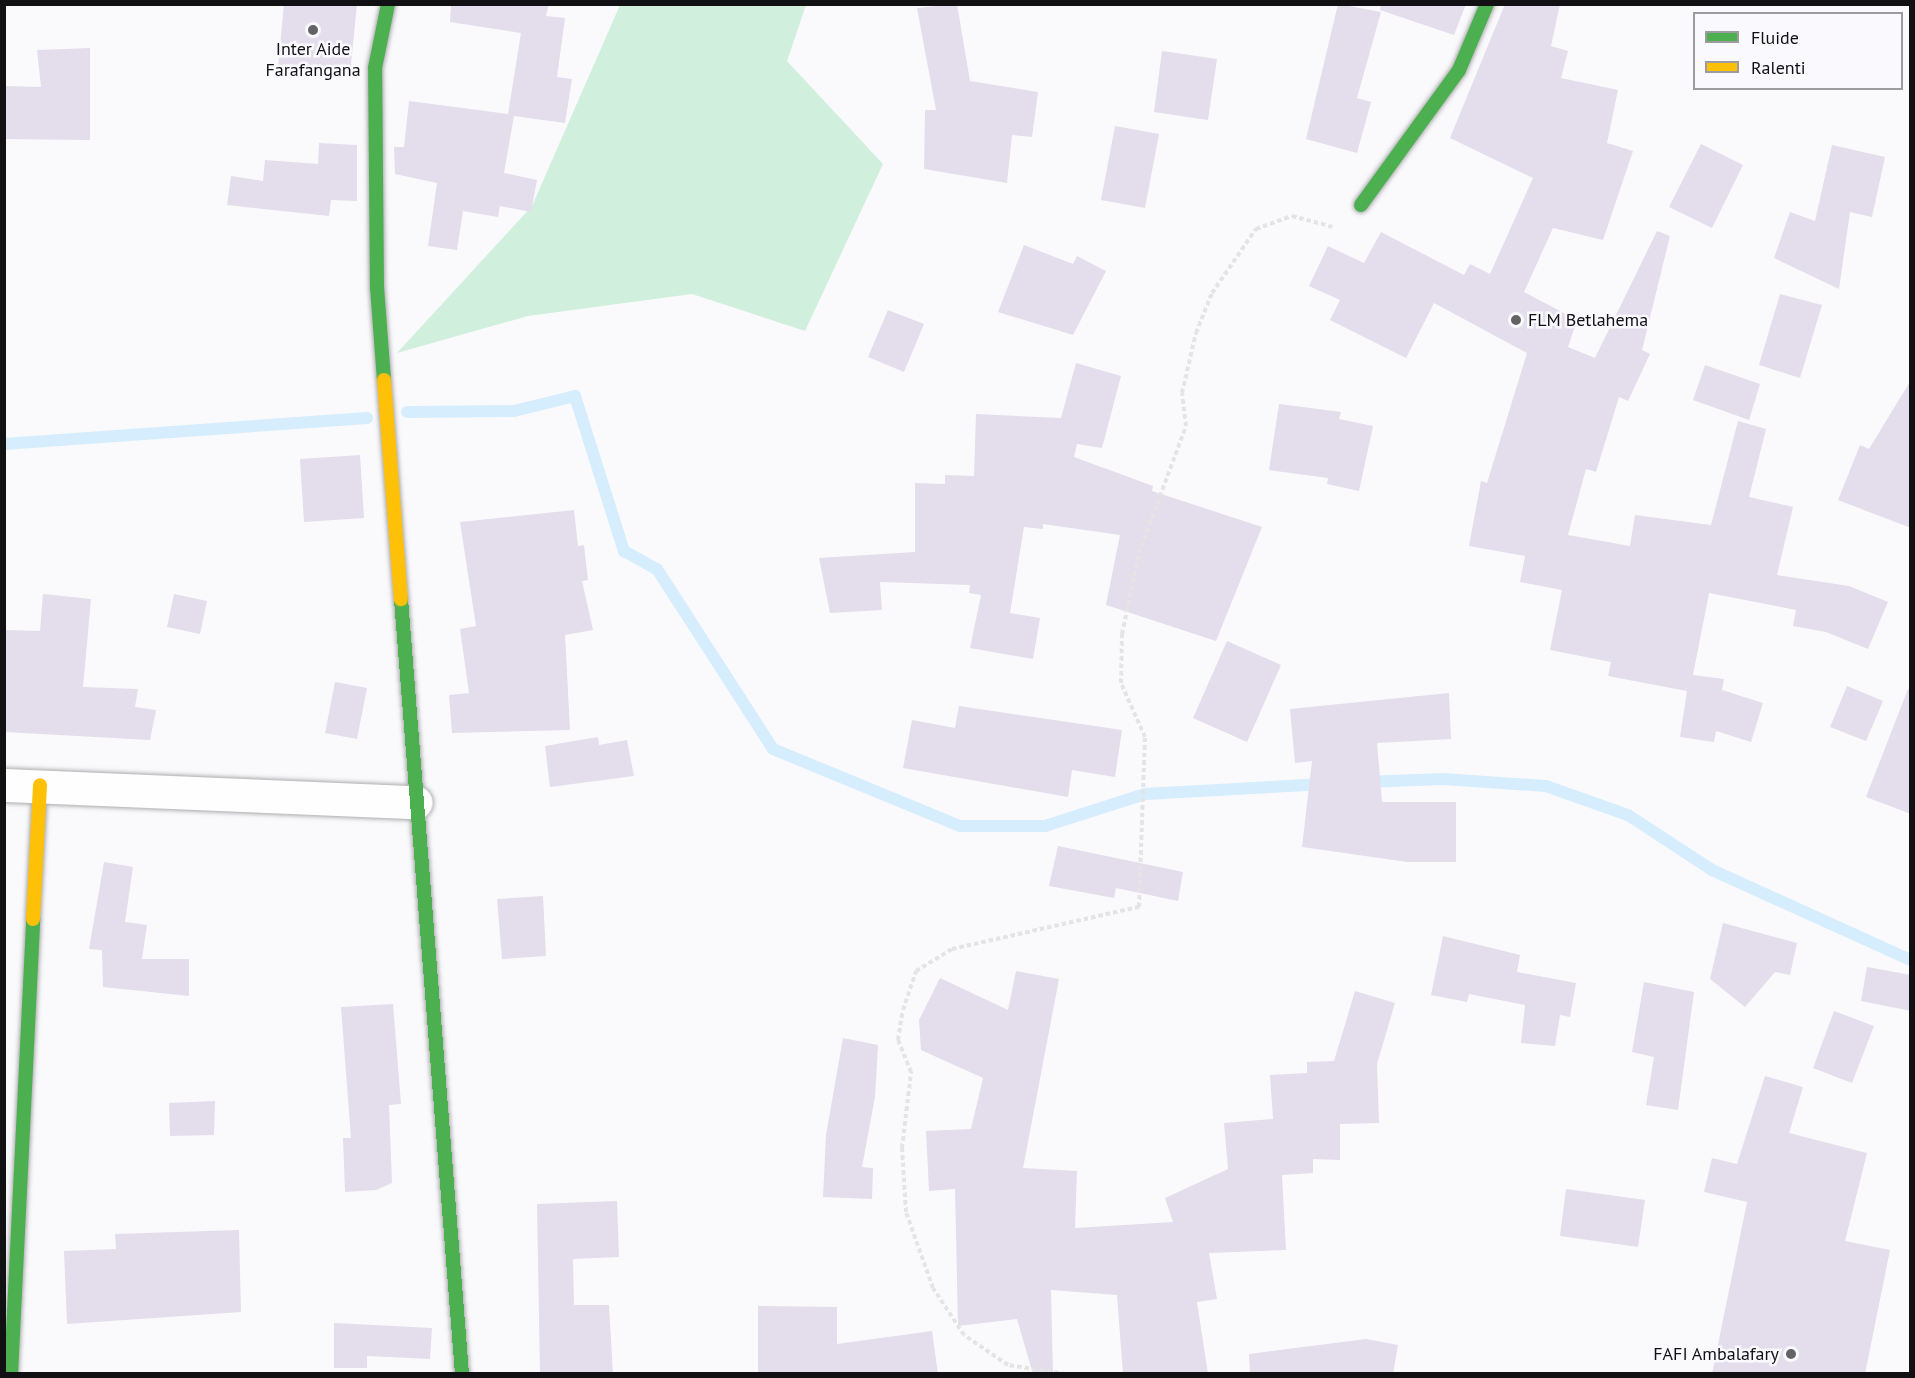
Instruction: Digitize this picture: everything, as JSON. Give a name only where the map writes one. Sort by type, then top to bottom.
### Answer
[{"type":"street","points":[[388,4],[375,68],[377,287],[462,1374]]},
{"type":"street","points":[[1361,205],[1459,70],[1486,4]]},
{"type":"street","points":[[4,785],[416,802]]},
{"type":"street","points":[[11,1374],[40,785]]},
{"type":"path","points":[[1066,1374],[1008,1365],[964,1335],[933,1288],[906,1212],[902,1148],[910,1072],[898,1040],[903,1010],[916,971],[952,949],[1139,908],[1145,737],[1121,683],[1122,634],[1139,553],[1186,426],[1182,393],[1196,333],[1212,293],[1256,229],[1292,216],[1335,228],[1361,205]]},
{"type":"green space","points":[[620,5],[806,5],[787,61],[883,164],[805,331],[692,294],[528,316],[397,353],[532,206]]},
{"type":"building","points":[[284,4],[357,4],[350,74],[278,67]]},
{"type":"building","points":[[451,4],[549,4],[546,16],[565,18],[557,77],[572,79],[565,123],[514,116],[504,173],[537,180],[531,212],[500,206],[498,217],[463,211],[457,250],[428,246],[437,183],[395,174],[394,147],[404,147],[409,101],[508,114],[521,33],[450,22]]},
{"type":"building","points":[[957,4],[970,81],[1038,92],[1032,137],[1012,135],[1007,183],[924,169],[925,110],[936,110],[917,8]]},
{"type":"building","points":[[1338,4],[1381,12],[1357,98],[1371,102],[1357,153],[1306,139]]},
{"type":"building","points":[[1381,4],[1466,4],[1454,35],[1380,10]]},
{"type":"building","points":[[1505,4],[1560,4],[1551,46],[1568,51],[1561,78],[1618,90],[1607,143],[1633,151],[1603,240],[1553,228],[1524,292],[1577,320],[1568,347],[1595,358],[1657,231],[1670,236],[1642,350],[1650,354],[1628,401],[1619,397],[1596,472],[1586,469],[1568,535],[1630,546],[1635,515],[1711,525],[1738,421],[1766,429],[1749,497],[1793,507],[1777,575],[1849,586],[1888,602],[1868,649],[1826,632],[1793,626],[1796,610],[1709,593],[1693,675],[1724,679],[1722,690],[1763,703],[1751,742],[1716,731],[1714,742],[1680,737],[1687,691],[1608,676],[1611,662],[1550,650],[1562,590],[1520,582],[1525,556],[1469,546],[1481,481],[1487,483],[1527,353],[1434,303],[1406,358],[1330,320],[1340,300],[1309,286],[1328,246],[1364,263],[1381,232],[1464,275],[1470,264],[1490,274],[1533,178],[1450,138]]},
{"type":"building","points":[[90,48],[90,140],[4,139],[4,86],[41,87],[37,50]]},
{"type":"building","points":[[1162,51],[1217,59],[1208,120],[1154,112]]},
{"type":"building","points":[[1115,126],[1159,134],[1145,208],[1101,200]]},
{"type":"building","points":[[319,143],[357,145],[357,201],[331,200],[329,216],[227,205],[231,176],[263,181],[265,160],[318,164]]},
{"type":"building","points":[[1701,144],[1743,165],[1712,228],[1669,207]]},
{"type":"building","points":[[1832,145],[1885,157],[1872,217],[1850,212],[1839,289],[1774,258],[1790,212],[1815,221]]},
{"type":"building","points":[[1024,245],[1073,264],[1077,256],[1106,271],[1073,335],[998,312]]},
{"type":"building","points":[[1780,294],[1822,305],[1800,378],[1759,365]]},
{"type":"building","points":[[888,310],[924,324],[904,372],[868,357]]},
{"type":"building","points":[[1076,363],[1121,376],[1102,448],[1077,444],[1074,457],[1153,486],[1152,491],[1262,527],[1216,641],[1106,605],[1120,535],[1043,524],[1043,529],[1024,527],[1010,613],[1040,618],[1033,659],[970,648],[981,595],[969,593],[970,585],[880,582],[882,610],[830,613],[819,558],[915,552],[915,483],[945,484],[945,475],[974,476],[976,414],[1061,418]]},
{"type":"building","points":[[1705,365],[1760,384],[1749,420],[1693,400]]},
{"type":"building","points":[[1911,380],[1911,528],[1838,500],[1860,445],[1869,449]]},
{"type":"building","points":[[1279,404],[1341,412],[1339,419],[1373,426],[1359,491],[1327,484],[1328,478],[1269,470]]},
{"type":"building","points":[[360,455],[364,518],[304,522],[300,459]]},
{"type":"building","points":[[574,510],[578,546],[584,545],[588,580],[582,581],[593,630],[565,635],[570,730],[452,733],[449,695],[469,693],[460,629],[476,626],[460,522]]},
{"type":"building","points":[[43,594],[91,599],[83,687],[138,689],[135,707],[156,710],[150,740],[4,732],[6,630],[40,631]]},
{"type":"building","points":[[174,594],[207,601],[200,634],[167,627]]},
{"type":"building","points":[[1227,641],[1281,665],[1247,742],[1193,718]]},
{"type":"building","points":[[335,682],[367,688],[357,739],[325,733]]},
{"type":"building","points":[[1847,686],[1883,701],[1866,741],[1830,727]]},
{"type":"building","points":[[1908,689],[1911,689],[1911,814],[1866,797]]},
{"type":"building","points":[[1449,693],[1451,739],[1377,743],[1382,802],[1456,802],[1456,862],[1407,862],[1302,847],[1312,761],[1295,763],[1290,709]]},
{"type":"building","points":[[959,706],[1122,730],[1115,777],[1072,770],[1068,797],[903,768],[912,720],[955,728]]},
{"type":"building","points":[[598,737],[599,745],[627,740],[634,776],[550,787],[545,746]]},
{"type":"building","points":[[1058,846],[1183,872],[1178,901],[1116,888],[1114,898],[1049,886]]},
{"type":"building","points":[[104,862],[133,867],[125,922],[147,925],[142,959],[189,959],[189,996],[103,987],[102,950],[89,949]]},
{"type":"building","points":[[543,896],[546,956],[502,959],[497,899]]},
{"type":"building","points":[[1723,923],[1797,943],[1790,975],[1775,972],[1745,1007],[1710,979]]},
{"type":"building","points":[[1443,936],[1520,955],[1517,972],[1576,983],[1570,1017],[1560,1015],[1555,1046],[1521,1043],[1525,1005],[1469,994],[1467,1002],[1431,995]]},
{"type":"building","points":[[1867,967],[1911,975],[1911,1011],[1861,1001]]},
{"type":"building","points":[[1016,971],[1059,979],[1023,1168],[1077,1171],[1075,1228],[1173,1222],[1165,1198],[1228,1169],[1224,1123],[1273,1119],[1270,1075],[1307,1073],[1307,1062],[1334,1061],[1355,991],[1395,1003],[1377,1064],[1379,1123],[1340,1124],[1340,1160],[1313,1159],[1313,1173],[1282,1175],[1286,1250],[1209,1253],[1217,1299],[1197,1302],[1208,1374],[1123,1374],[1117,1295],[1051,1290],[1053,1374],[1033,1374],[1017,1319],[958,1326],[955,1189],[929,1191],[926,1131],[971,1129],[983,1078],[921,1050],[919,1020],[940,978],[1008,1010]]},
{"type":"building","points":[[1644,982],[1694,992],[1678,1110],[1646,1105],[1654,1057],[1632,1052]]},
{"type":"building","points":[[393,1004],[401,1104],[389,1105],[392,1183],[376,1190],[345,1192],[343,1138],[351,1138],[341,1007]]},
{"type":"building","points":[[1834,1011],[1874,1026],[1852,1083],[1813,1068]]},
{"type":"building","points":[[843,1038],[878,1045],[875,1097],[862,1167],[873,1168],[872,1199],[823,1197],[826,1135]]},
{"type":"building","points":[[1765,1076],[1803,1087],[1789,1133],[1867,1153],[1845,1241],[1890,1250],[1865,1374],[1712,1374],[1747,1202],[1704,1192],[1712,1158],[1737,1164]]},
{"type":"building","points":[[215,1101],[214,1135],[170,1136],[169,1103]]},
{"type":"building","points":[[1566,1189],[1645,1200],[1638,1247],[1560,1236]]},
{"type":"building","points":[[617,1201],[619,1257],[573,1259],[574,1305],[609,1305],[613,1374],[540,1374],[537,1204]]},
{"type":"building","points":[[239,1230],[241,1312],[67,1324],[64,1251],[116,1249],[115,1234]]},
{"type":"building","points":[[758,1306],[837,1307],[837,1344],[932,1331],[938,1374],[758,1374]]},
{"type":"building","points":[[334,1323],[432,1328],[430,1359],[367,1356],[367,1368],[334,1368]]},
{"type":"building","points":[[1366,1339],[1398,1345],[1393,1374],[1250,1374],[1249,1354]]},
{"type":"waterway","points":[[407,412],[514,411],[575,396],[624,551],[657,569],[773,749],[960,826],[1045,826],[1145,794],[1324,784]]},
{"type":"waterway","points":[[4,444],[367,418]]},
{"type":"waterway","points":[[1365,782],[1443,779],[1546,786],[1628,815],[1712,870],[1910,960]]},
{"type":"traffic: fast","points":[[384,380],[377,287],[375,68],[388,4]]},
{"type":"traffic: fast","points":[[1361,205],[1459,70],[1487,4]]},
{"type":"traffic: fast","points":[[401,599],[462,1374]]},
{"type":"traffic: fast","points":[[11,1374],[33,919]]},
{"type":"traffic: slow","points":[[384,380],[401,599]]},
{"type":"traffic: slow","points":[[33,919],[40,785]]},
{"type":"place","name":"Inter Aide Farafangana","points":[[313,30]]},
{"type":"place","name":"FLM Betlahema","points":[[1516,320]]},
{"type":"place","name":"FAFI Ambalafary","points":[[1791,1354]]}]
